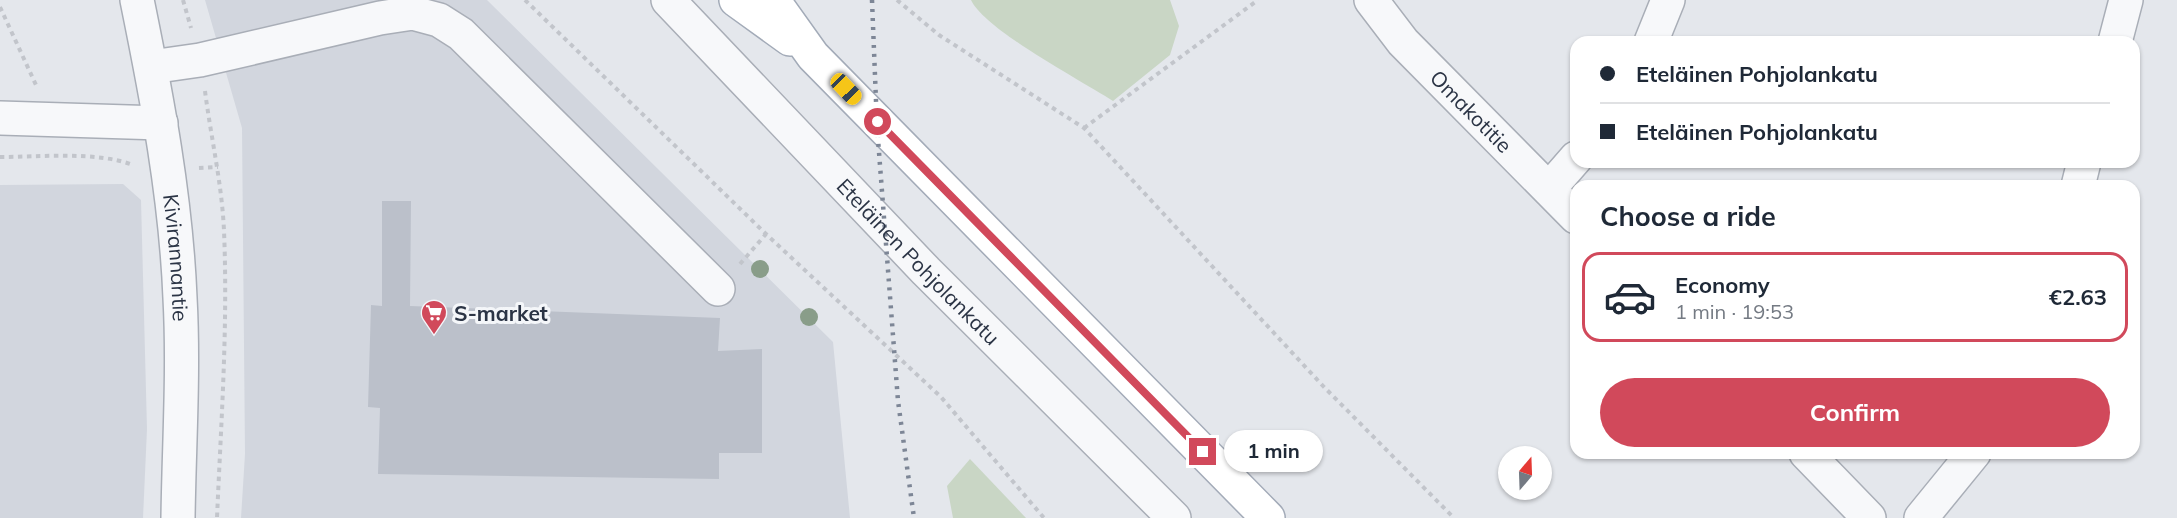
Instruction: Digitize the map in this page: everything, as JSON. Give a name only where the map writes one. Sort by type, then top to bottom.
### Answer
[{"type":"main road","points":[[736,0],[813,56]]},
{"type":"main road","points":[[773,0],[813,56],[1268,518]]},
{"type":"street","name":"Kivirannantie","points":[[136,0],[161,123],[176,237],[181,300],[178,518]]},
{"type":"street","name":"Eteläinen Pohjolankatu","points":[[668,0],[926,271],[1174,518]]},
{"type":"street","name":"Omakotitie","points":[[1371,0],[1403,42],[1570,210]]},
{"type":"street","points":[[1653,36],[1668,0]]},
{"type":"street","points":[[2117,36],[2126,0]]},
{"type":"street","points":[[151,67],[200,60],[380,18],[413,13],[440,20],[461,34],[718,289]]},
{"type":"street","points":[[0,118],[161,123]]},
{"type":"street","points":[[1549,189],[1570,165]]},
{"type":"street","points":[[1812,459],[1869,518]]},
{"type":"street","points":[[1921,518],[1969,459]]},
{"type":"path","points":[[183,0],[200,60],[218,167],[224,230],[225,337],[217,518]]},
{"type":"path","points":[[525,0],[766,234],[941,397],[1044,518]]},
{"type":"path","points":[[897,0],[939,35],[1084,128],[1324,387],[1454,518]]},
{"type":"path","points":[[1084,128],[1258,0]]},
{"type":"path","points":[[0,7],[36,86],[39,119]]},
{"type":"path","points":[[0,157],[68,156],[121,161]]},
{"type":"path","points":[[190,168],[218,167]]},
{"type":"path","points":[[718,289],[766,234]]},
{"type":"shaded area","points":[[205,0],[487,0],[833,342],[850,518],[241,518],[245,454],[242,128]]},
{"type":"shaded area","points":[[123,184],[141,200],[147,429],[143,518],[0,518],[0,185]]},
{"type":"green space","points":[[971,0],[1170,0],[1179,26],[1170,55],[1113,101],[1014,40],[995,26]]},
{"type":"green space","points":[[970,459],[1026,518],[953,518],[947,486]]},
{"type":"building","points":[[382,201],[411,201],[410,306],[720,318],[718,351],[762,349],[762,453],[719,453],[719,479],[378,474],[380,408],[368,407],[371,305],[382,306]]},
{"type":"railway","points":[[872,0],[877,126],[898,401],[914,518]]},
{"type":"place","name":"S-market","points":[[434,336]]},
{"type":"route","points":[[878,122],[1203,452]]}]
